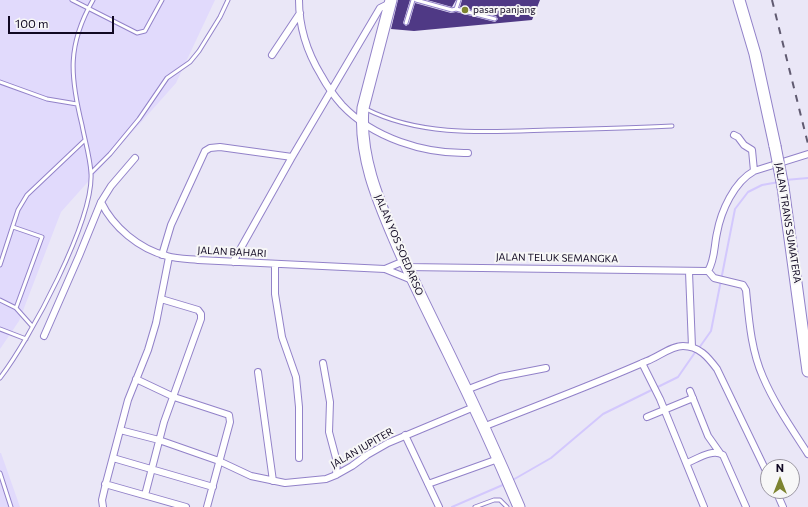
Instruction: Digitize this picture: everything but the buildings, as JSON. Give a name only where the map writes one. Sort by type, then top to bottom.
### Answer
[{"type":"highway","name":"JALAN TRANS SUMATERA","points":[[739,0],[755,54],[783,186],[808,371]]},
{"type":"highway","name":"JALAN YOS SOEDARSO","points":[[390,3],[363,108],[362,122],[368,169],[382,211],[412,280],[466,390],[519,507]]},
{"type":"street","points":[[299,0],[302,31],[306,46],[331,92],[343,107],[362,122],[377,131],[415,147],[433,151],[468,153]]},
{"type":"street","points":[[233,262],[292,157],[380,8],[390,3]]},
{"type":"street","points":[[272,54],[300,13]]},
{"type":"street","points":[[734,136],[738,137],[744,145],[752,150],[754,171]]},
{"type":"street","points":[[162,255],[171,225],[205,151],[210,148],[220,147],[292,157]]},
{"type":"street","points":[[808,154],[754,171],[742,180],[725,208],[717,232],[713,260],[708,271],[714,278],[743,285],[746,290],[751,334],[763,376],[777,404],[808,454]]},
{"type":"street","points":[[44,336],[76,263],[100,202],[111,186],[135,158]]},
{"type":"street","name":"JALAN BAHARI","points":[[100,202],[114,222],[131,239],[169,257],[233,262],[385,269],[405,264]]},
{"type":"street","points":[[104,507],[102,500],[105,484],[128,400],[148,350],[161,299],[169,257]]},
{"type":"street","points":[[275,264],[275,294],[282,337],[296,377],[299,407],[299,458]]},
{"type":"street","name":"JALAN TELUK SEMANGKA","points":[[405,264],[689,272],[708,271]]},
{"type":"street","name":"JALAN BAHARI","points":[[385,269],[412,280]]},
{"type":"street","points":[[689,272],[692,347]]},
{"type":"street","points":[[145,495],[164,422],[201,319],[201,314],[198,310],[161,299]]},
{"type":"street","points":[[483,427],[642,363],[676,347],[692,347],[708,357],[717,369],[760,459]]},
{"type":"street","points":[[323,363],[330,402],[329,432],[337,462],[336,475]]},
{"type":"street","points":[[642,363],[665,410],[704,507]]},
{"type":"street","points":[[466,390],[500,377],[546,368]]},
{"type":"street","points":[[258,372],[273,481]]},
{"type":"street","points":[[136,379],[174,397],[229,415],[230,422],[207,507]]},
{"type":"street","points":[[690,391],[708,436],[723,455],[746,507]]},
{"type":"street","points":[[647,417],[693,398]]},
{"type":"street","name":"JALAN JUPITER","points":[[120,430],[159,440],[219,461],[251,476],[285,483],[301,482],[326,479],[336,475],[352,466],[367,454],[405,435],[474,407]]},
{"type":"street","points":[[405,435],[438,505]]},
{"type":"street","points":[[687,463],[713,453],[720,453]]},
{"type":"street","points":[[113,458],[213,487]]},
{"type":"street","points":[[428,484],[498,459]]},
{"type":"street","points":[[105,484],[186,507]]},
{"type":"lane","points":[[72,0],[132,31],[143,33],[162,0]]},
{"type":"lane","points":[[0,378],[26,339],[81,223],[88,204],[91,173],[72,78],[72,64],[76,38],[82,20],[93,0]]},
{"type":"lane","points":[[91,173],[110,154],[139,119],[162,86],[174,72],[190,62],[199,51],[220,17],[228,0]]},
{"type":"lane","points":[[406,23],[413,0]]},
{"type":"lane","points":[[416,0],[447,9],[456,9],[495,19]]},
{"type":"lane","points":[[456,9],[459,0]]},
{"type":"lane","points":[[0,82],[48,99],[77,104]]},
{"type":"lane","points":[[363,108],[384,118],[409,125],[447,130],[495,132],[672,126]]},
{"type":"lane","points":[[0,265],[18,210],[27,195],[85,140]]},
{"type":"lane","points":[[12,227],[42,237],[16,308]]},
{"type":"lane","points":[[0,300],[16,308],[32,326]]},
{"type":"lane","points":[[0,329],[26,339]]},
{"type":"lane","points":[[0,473],[12,507]]},
{"type":"lane","points":[[475,507],[494,500],[500,500],[507,507]]},
{"type":"shaded area","points":[[0,0],[215,0],[176,83],[61,212],[19,321],[0,349]]},
{"type":"shaded area","points":[[1,453],[20,507],[0,507]]},
{"type":"waterway","points":[[785,180],[808,178]]},
{"type":"waterway","points":[[699,348],[711,331],[735,209],[748,192],[762,185],[779,182]]},
{"type":"waterway","points":[[511,481],[551,458],[603,414],[678,377],[696,351]]},
{"type":"waterway","points":[[452,507],[505,484]]},
{"type":"railway","points":[[772,0],[808,144]]},
{"type":"place","name":"pasar panjang","points":[[465,10]]}]
